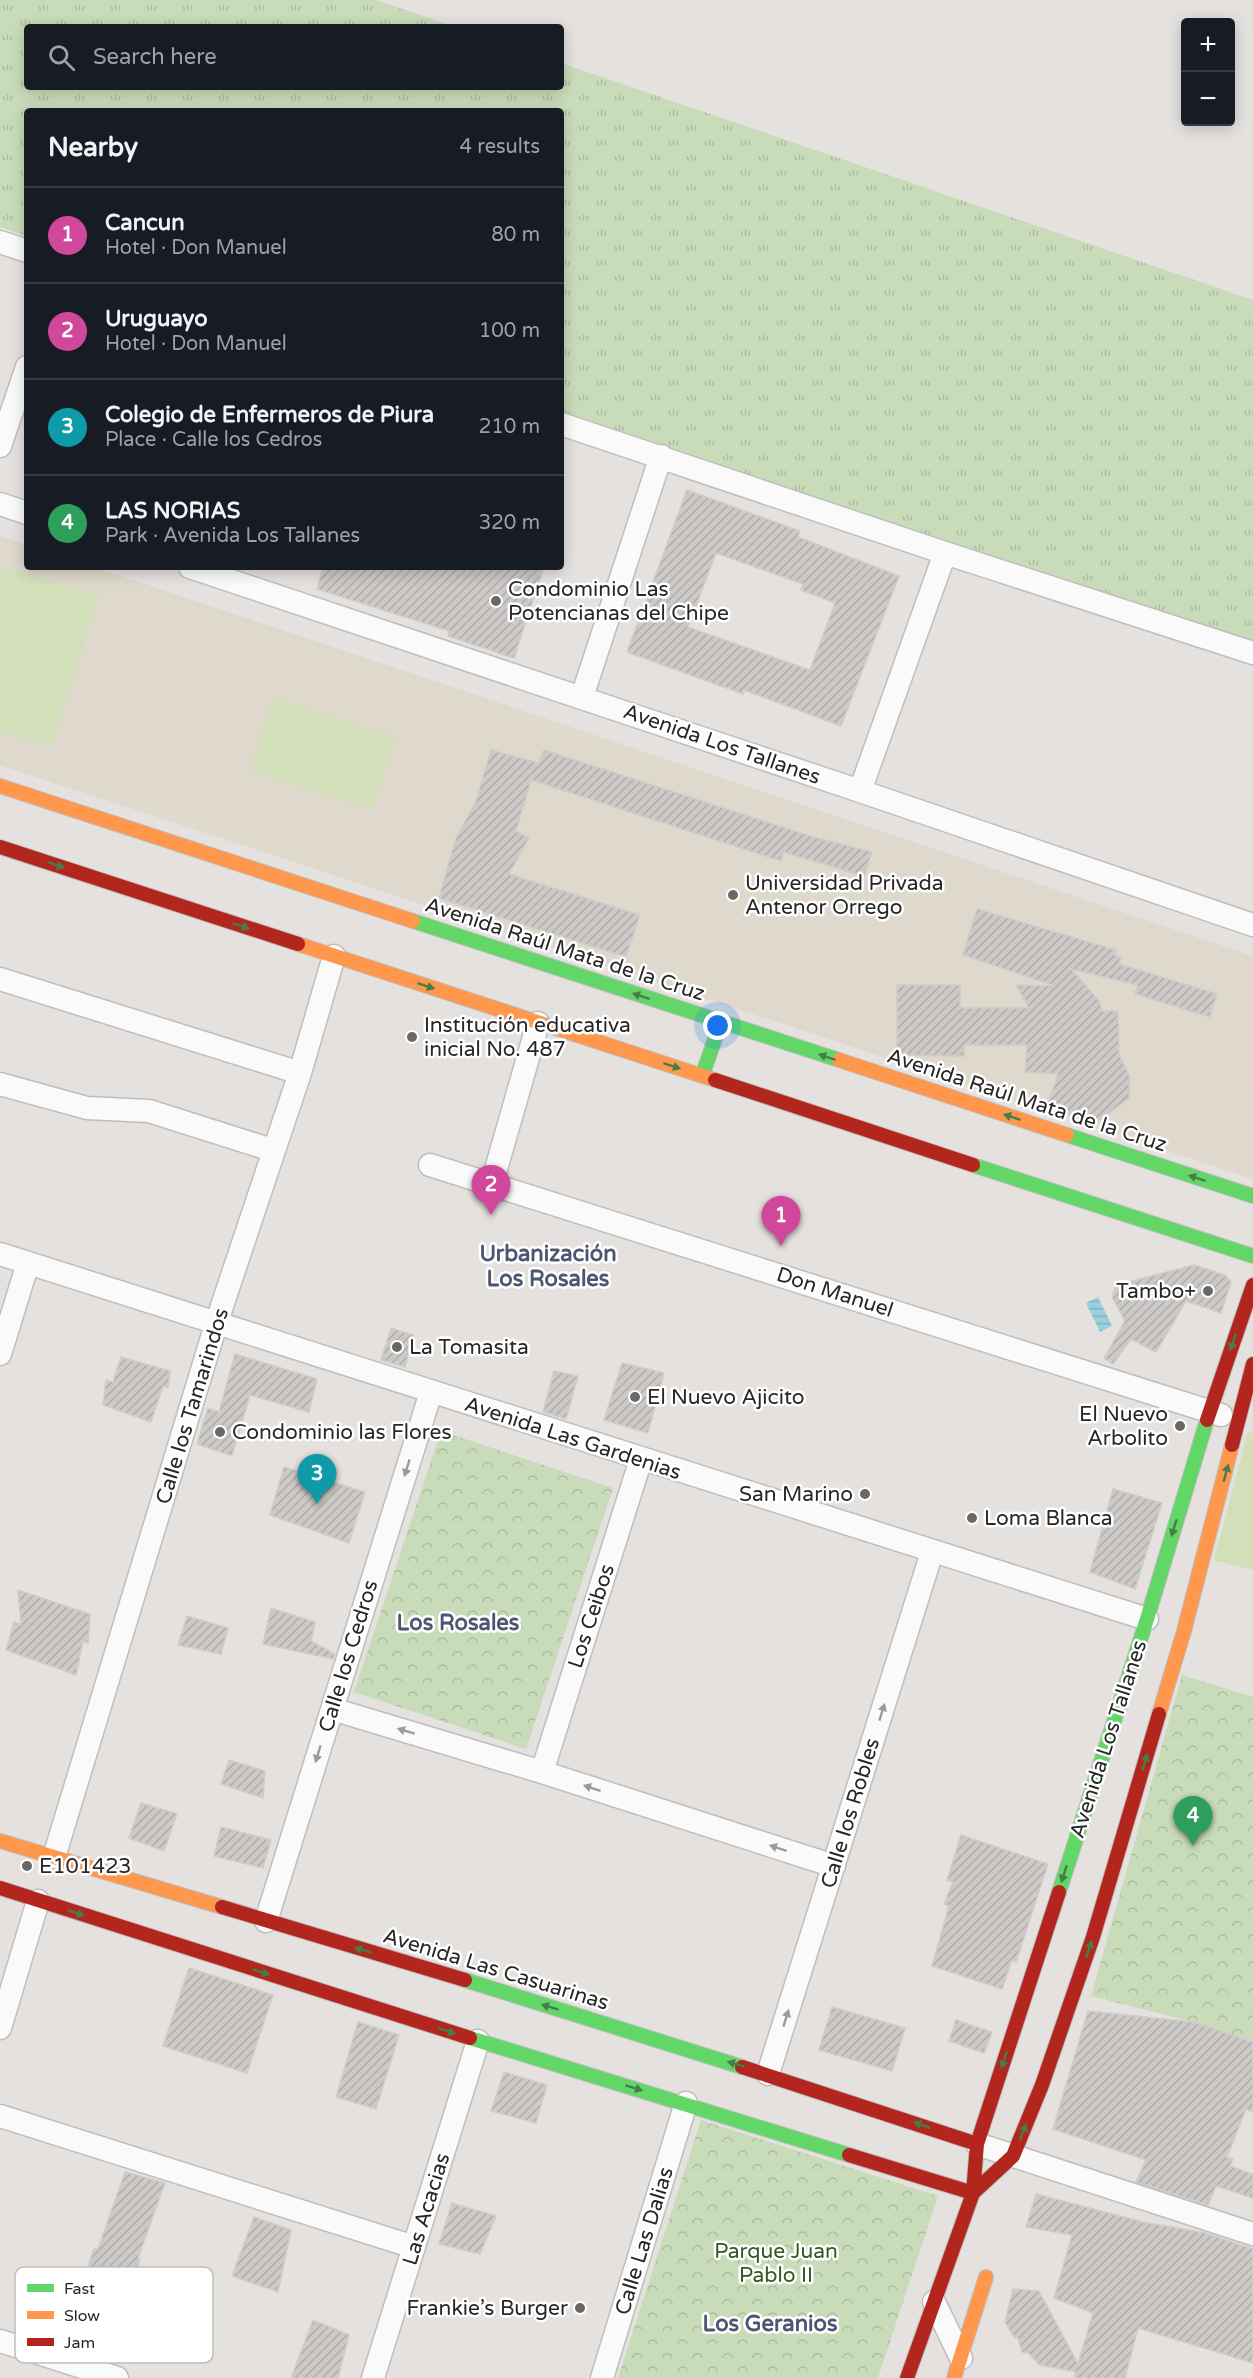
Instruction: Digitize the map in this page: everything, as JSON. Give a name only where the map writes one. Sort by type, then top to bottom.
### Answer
[{"type":"main road","name":"Avenida Raúl Mata de la Cruz","points":[[0,786],[1253,1196]]},
{"type":"main road","points":[[0,847],[1253,1256]]},
{"type":"main road","points":[[702,1076],[722,1022]]},
{"type":"main road","name":"Avenida Los Tallanes","points":[[907,2378],[974,2193],[977,2144],[1147,1619],[1209,1412],[1252,1286]]},
{"type":"main road","name":"Avenida Los Tallanes","points":[[974,2193],[1013,2156],[1042,2085],[1093,1937],[1184,1630],[1253,1364]]},
{"type":"main road","name":"Avenida Las Casuarinas","points":[[0,1841],[768,2074],[977,2144]]},
{"type":"main road","points":[[0,1888],[478,2040],[974,2193]]},
{"type":"main road","points":[[957,2368],[986,2277]]},
{"type":"street","points":[[0,242],[24,250]]},
{"type":"street","points":[[0,446],[24,376]]},
{"type":"street","points":[[564,425],[945,553],[1253,652]]},
{"type":"street","points":[[582,697],[661,456]]},
{"type":"street","points":[[0,504],[24,512]]},
{"type":"street","points":[[860,791],[945,553]]},
{"type":"street","name":"Avenida Los Tallanes","points":[[199,570],[582,697],[1253,925]]},
{"type":"street","name":"Calle los Tamarindos","points":[[54,1857],[217,1321],[272,1150],[300,1073],[334,956]]},
{"type":"street","points":[[0,979],[300,1073]]},
{"type":"street","points":[[492,1183],[538,1023]]},
{"type":"street","points":[[0,1083],[87,1108],[149,1111],[272,1150]]},
{"type":"street","name":"Don Manuel","points":[[430,1165],[1240,1421]]},
{"type":"street","name":"Avenida Las Gardenias","points":[[0,1254],[217,1321],[431,1392],[1147,1619]]},
{"type":"street","points":[[0,1354],[28,1263]]},
{"type":"street","name":"Calle los Cedros","points":[[266,1921],[431,1392]]},
{"type":"street","name":"Los Ceibos","points":[[542,1772],[641,1459]]},
{"type":"street","name":"Calle los Robles","points":[[768,2074],[932,1552]]},
{"type":"street","points":[[332,1708],[542,1772],[834,1866]]},
{"type":"street","points":[[0,2028],[38,1901]]},
{"type":"street","name":"Las Acacias","points":[[373,2378],[478,2040]]},
{"type":"street","name":"Calle Las Dalias","points":[[602,2378],[686,2103]]},
{"type":"street","points":[[0,2116],[414,2247]]},
{"type":"street","points":[[977,2144],[1253,2234]]},
{"type":"street","points":[[934,2302],[957,2368]]},
{"type":"street","points":[[0,2341],[15,2346]]},
{"type":"street","points":[[70,2363],[117,2378]]},
{"type":"shaded area","name":"Universidad Privada Antenor Orrego","points":[[0,536],[24,544],[24,570],[103,570],[1253,956],[1252,1179],[0,765]]},
{"type":"green space","points":[[0,0],[376,0],[446,24],[24,24],[24,90],[564,90],[564,64],[1253,300],[1253,643],[564,414],[564,108],[24,108],[24,235],[0,227]]},
{"type":"green space","points":[[0,566],[99,596],[51,747],[0,731]]},
{"type":"green space","points":[[274,698],[395,737],[372,810],[250,771]]},
{"type":"green space","points":[[441,1431],[613,1488],[526,1749],[354,1692]]},
{"type":"green space","points":[[1248,1432],[1253,1433],[1253,1570],[1214,1560]]},
{"type":"green space","points":[[1182,1675],[1253,1697],[1253,2042],[1193,2022],[1091,1996]]},
{"type":"green space","name":"Parque Juan Pablo II","points":[[701,2120],[938,2196],[878,2378],[618,2378]]},
{"type":"water","points":[[1098,1297],[1112,1326],[1100,1332],[1086,1303]]},
{"type":"building","points":[[687,490],[800,531],[798,537],[899,576],[841,726],[744,690],[743,694],[627,652]],"holes":[[[716,553],[803,584],[801,590],[835,603],[810,670],[688,627]]]},
{"type":"building","points":[[322,570],[543,570],[514,658],[448,636],[449,631],[317,589]]},
{"type":"building","points":[[491,750],[539,763],[544,750],[813,837],[872,852],[864,876],[783,852],[781,861],[531,780],[516,831],[529,838],[509,874],[640,915],[626,957],[439,898],[456,838],[476,801]]},
{"type":"building","points":[[977,909],[1116,950],[1115,955],[1121,958],[1119,964],[1217,994],[1210,1017],[1135,994],[1138,985],[1071,969],[1100,1002],[1102,1011],[1118,1011],[1119,1054],[1130,1078],[1129,1098],[1096,1123],[1047,1107],[1058,1074],[1025,1072],[1027,1045],[964,1045],[964,1056],[897,1055],[897,985],[960,985],[960,1008],[1029,1008],[1016,985],[1055,986],[963,955]]},
{"type":"building","points":[[1194,1265],[1225,1275],[1231,1282],[1221,1313],[1186,1301],[1156,1352],[1131,1339],[1113,1364],[1104,1358],[1125,1321],[1112,1297],[1116,1285]]},
{"type":"building","name":"La Tomasita","points":[[391,1328],[413,1335],[405,1367],[381,1360]]},
{"type":"building","points":[[235,1354],[317,1379],[309,1412],[250,1395],[232,1456],[197,1444],[208,1408],[219,1412]]},
{"type":"building","points":[[121,1357],[170,1371],[168,1388],[163,1386],[151,1422],[103,1405],[106,1380],[113,1382]]},
{"type":"building","name":"El Nuevo Ajicito","points":[[622,1363],[664,1373],[648,1433],[604,1420]]},
{"type":"building","points":[[554,1371],[578,1376],[566,1419],[543,1412]]},
{"type":"building","points":[[284,1467],[365,1492],[349,1543],[270,1515]]},
{"type":"building","points":[[1113,1489],[1162,1503],[1135,1589],[1090,1572]]},
{"type":"building","points":[[18,1590],[90,1614],[88,1643],[83,1641],[76,1675],[6,1650],[14,1622],[21,1625]]},
{"type":"building","points":[[271,1608],[315,1622],[311,1641],[335,1654],[333,1659],[263,1644]]},
{"type":"building","points":[[187,1616],[228,1628],[221,1654],[178,1645]]},
{"type":"building","points":[[229,1760],[265,1771],[263,1798],[221,1784]]},
{"type":"building","points":[[141,1803],[177,1814],[164,1851],[129,1838]]},
{"type":"building","points":[[221,1827],[271,1840],[263,1868],[214,1856]]},
{"type":"building","points":[[961,1835],[1048,1864],[1016,1962],[1012,1960],[1002,1989],[932,1966],[949,1906],[944,1904],[953,1882],[947,1880]]},
{"type":"building","points":[[189,1968],[273,1995],[247,2073],[163,2046]]},
{"type":"building","points":[[832,2007],[905,2028],[892,2071],[819,2050]]},
{"type":"building","points":[[1088,2011],[1193,2022],[1253,2042],[1253,2112],[1246,2109],[1227,2157],[1233,2159],[1230,2166],[1253,2174],[1253,2198],[1216,2186],[1208,2205],[1136,2182],[1146,2160],[1053,2129]]},
{"type":"building","points":[[956,2020],[992,2032],[984,2053],[949,2041]]},
{"type":"building","points":[[358,2022],[399,2035],[376,2109],[336,2097]]},
{"type":"building","points":[[504,2072],[547,2085],[536,2123],[491,2111]]},
{"type":"building","points":[[125,2172],[165,2183],[138,2258],[140,2259],[138,2267],[88,2267],[94,2248],[98,2249]]},
{"type":"building","points":[[1036,2194],[1143,2222],[1205,2233],[1253,2249],[1253,2363],[1138,2328],[1125,2378],[1074,2378],[1076,2372],[1040,2365],[1028,2353],[1022,2352],[1018,2338],[1014,2337],[1005,2322],[1013,2289],[1039,2291],[1078,2364],[1093,2313],[1054,2298],[1072,2235],[1026,2227]]},
{"type":"building","points":[[452,2203],[496,2216],[480,2254],[439,2244]]},
{"type":"building","points":[[254,2217],[291,2230],[278,2292],[232,2276]]},
{"type":"building","points":[[313,2320],[349,2335],[338,2378],[291,2378]]},
{"type":"traffic: fast","points":[[413,921],[839,1060]]},
{"type":"traffic: fast","points":[[702,1076],[721,1022]]},
{"type":"traffic: fast","points":[[1067,1135],[1253,1196]]},
{"type":"traffic: fast","points":[[973,1165],[1253,1256]]},
{"type":"traffic: fast","points":[[1059,1892],[1147,1619],[1207,1420]]},
{"type":"traffic: fast","points":[[465,1980],[742,2067]]},
{"type":"traffic: fast","points":[[470,2038],[849,2155]]},
{"type":"traffic: slow","points":[[0,786],[413,921]]},
{"type":"traffic: slow","points":[[298,944],[715,1080]]},
{"type":"traffic: slow","points":[[839,1060],[1067,1135]]},
{"type":"traffic: slow","points":[[1159,1714],[1184,1631],[1232,1445]]},
{"type":"traffic: slow","points":[[0,1841],[222,1907]]},
{"type":"traffic: slow","points":[[954,2378],[986,2277]]},
{"type":"traffic: jam","points":[[0,847],[298,944]]},
{"type":"traffic: jam","points":[[715,1080],[973,1165]]},
{"type":"traffic: jam","points":[[1207,1420],[1253,1285]]},
{"type":"traffic: jam","points":[[1232,1445],[1253,1364]]},
{"type":"traffic: jam","points":[[973,2193],[1013,2156],[1042,2085],[1093,1937],[1159,1714]]},
{"type":"traffic: jam","points":[[0,1888],[470,2038]]},
{"type":"traffic: jam","points":[[907,2378],[973,2193],[977,2144],[1059,1892]]},
{"type":"traffic: jam","points":[[222,1907],[465,1980]]},
{"type":"traffic: jam","points":[[742,2067],[977,2144]]},
{"type":"traffic: jam","points":[[849,2155],[973,2193]]},
{"type":"place","name":"Condominio Las Potencianas del Chipe","points":[[496,601]]},
{"type":"place","name":"Universidad Privada Antenor Orrego","points":[[733,895]]},
{"type":"place","name":"Institución educativa inicial No. 487","points":[[412,1037]]},
{"type":"place","name":"Uruguayo","points":[[491,1215]]},
{"type":"place","name":"Cancun","points":[[781,1246]]},
{"type":"place","name":"Tambo+","points":[[1208,1291]]},
{"type":"place","name":"La Tomasita","points":[[397,1347]]},
{"type":"place","name":"El Nuevo Ajicito","points":[[635,1397]]},
{"type":"place","name":"El Nuevo Arbolito","points":[[1180,1426]]},
{"type":"place","name":"Condominio las Flores","points":[[220,1432]]},
{"type":"place","name":"San Marino","points":[[865,1494]]},
{"type":"place","name":"Colegio de Enfermeros de Piura","points":[[317,1504]]},
{"type":"place","name":"Loma Blanca","points":[[972,1518]]},
{"type":"place","name":"LAS NORIAS","points":[[1193,1846]]},
{"type":"place","name":"E101423","points":[[27,1866]]},
{"type":"place","name":"Frankie’s Burger","points":[[580,2308]]},
{"type":"district","name":"Urbanización Los Rosales","points":[[548,1266]]},
{"type":"district","name":"Los Rosales","points":[[458,1622]]},
{"type":"district","name":"Los Geranios","points":[[770,2323]]}]
